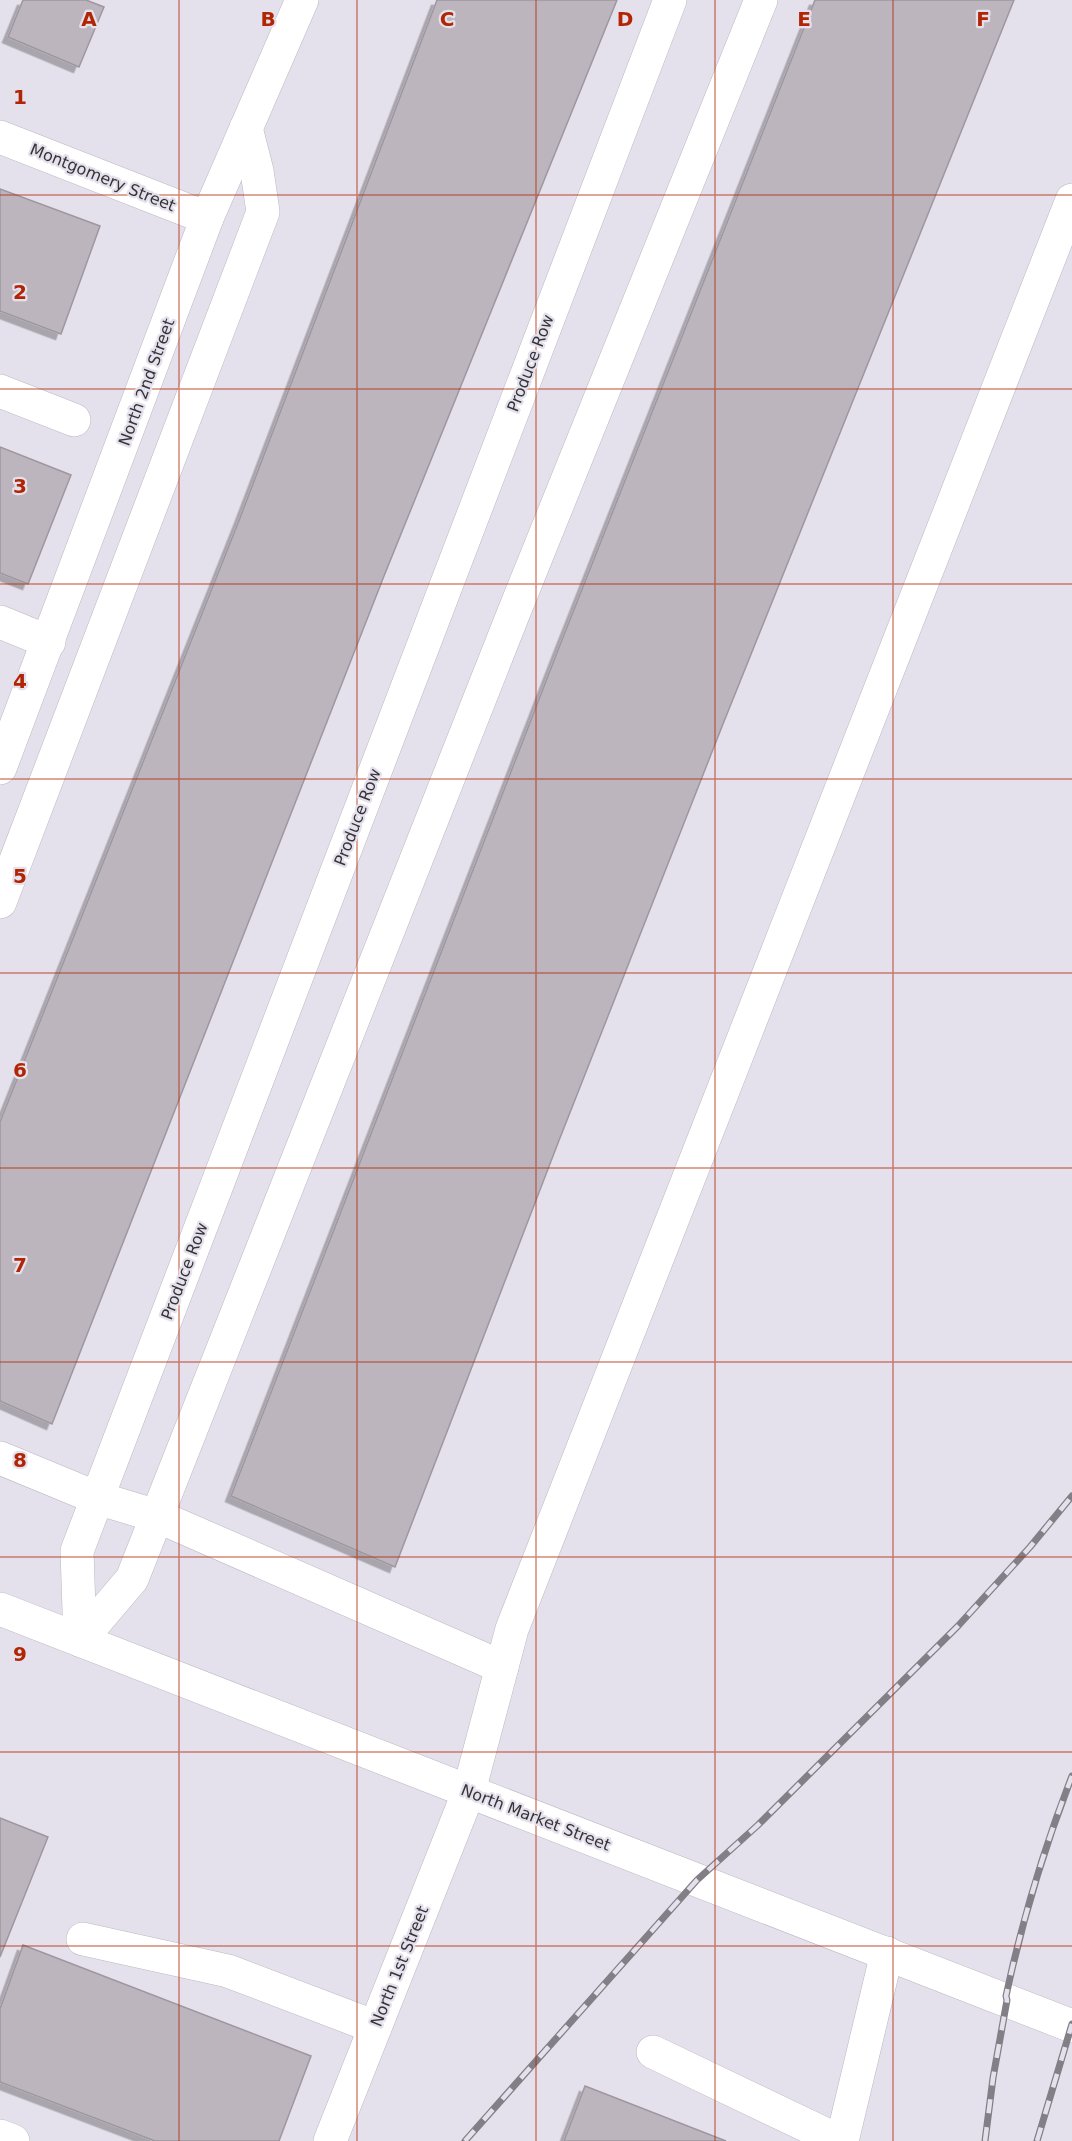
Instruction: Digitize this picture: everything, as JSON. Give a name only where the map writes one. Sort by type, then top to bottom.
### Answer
[{"type":"street","name":"North 2nd Street","points":[[0,768],[207,218],[302,0]]},
{"type":"street","name":"Produce Row","points":[[80,1640],[76,1551],[670,0]]},
{"type":"street","points":[[80,1640],[132,1579],[517,606],[761,0]]},
{"type":"street","points":[[0,902],[263,212],[257,171],[246,128]]},
{"type":"street","name":"Montgomery Street","points":[[0,137],[207,218]]},
{"type":"street","name":"North 1st Street","points":[[330,2141],[469,1791],[512,1629],[1072,200]]},
{"type":"street","points":[[0,391],[74,420]]},
{"type":"street","points":[[0,622],[49,642]]},
{"type":"street","points":[[0,1458],[97,1498],[157,1516],[502,1667]]},
{"type":"street","name":"North Market Street","points":[[0,1609],[1072,2026]]},
{"type":"street","points":[[83,1939],[228,1971],[375,2027]]},
{"type":"street","points":[[653,2052],[840,2141],[887,1953]]},
{"type":"street","points":[[0,2136],[13,2141]]},
{"type":"building","points":[[23,0],[86,0],[104,7],[79,67],[8,37]]},
{"type":"building","points":[[437,0],[617,0],[384,576],[52,1424],[0,1401],[0,1122],[240,518]]},
{"type":"building","points":[[815,0],[1014,0],[723,724],[558,1143],[395,1567],[231,1496],[560,645]]},
{"type":"building","points":[[0,189],[100,226],[61,334],[0,311]]},
{"type":"building","points":[[0,447],[71,475],[28,584],[0,573]]},
{"type":"building","points":[[0,1818],[48,1837],[0,1957]]},
{"type":"building","points":[[23,1945],[311,2056],[279,2141],[155,2141],[0,2082],[0,2009]]},
{"type":"building","points":[[585,2086],[726,2141],[564,2141]]},
{"type":"railway","points":[[465,2141],[697,1880],[758,1825],[958,1626],[1030,1547],[1072,1496]]},
{"type":"railway","points":[[985,2141],[993,2078],[1012,1968],[1034,1885],[1072,1776]]},
{"type":"railway","points":[[1037,2141],[1072,2024]]}]
